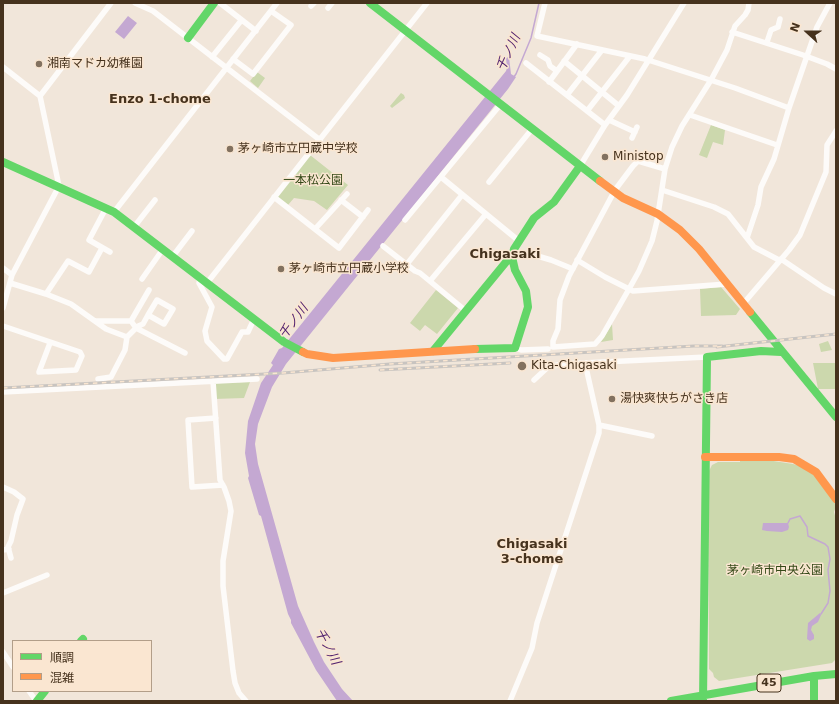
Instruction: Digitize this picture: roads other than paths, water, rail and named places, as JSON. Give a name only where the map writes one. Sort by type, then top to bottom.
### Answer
[{"type":"street","points":[[40,96],[111,3]]},
{"type":"street","points":[[135,3],[153,11],[320,140]]},
{"type":"street","points":[[188,38],[214,3]]},
{"type":"street","points":[[220,3],[256,31]]},
{"type":"street","points":[[110,252],[89,240],[110,210],[234,59],[277,3]]},
{"type":"street","points":[[370,3],[614,192],[623,198],[658,214],[689,239],[836,417]]},
{"type":"street","points":[[254,320],[248,332],[242,332],[227,359],[224,359],[207,341],[205,331],[212,307],[199,283],[204,280],[274,197],[427,3]]},
{"type":"street","points":[[544,3],[537,36],[649,60],[789,108]]},
{"type":"street","points":[[433,351],[513,255],[519,241],[534,218],[554,202],[580,166],[684,3]]},
{"type":"street","points":[[665,168],[638,161],[614,192],[568,276],[560,300],[558,329],[553,341],[553,347],[595,344],[602,336],[629,289],[639,271],[652,241],[665,168],[679,132],[711,80],[727,50],[735,26],[748,10],[750,3]]},
{"type":"street","points":[[747,238],[758,205],[761,188],[774,159],[777,145],[806,56],[817,27],[830,3]]},
{"type":"street","points":[[234,59],[253,74],[291,26],[271,11]]},
{"type":"street","points":[[767,42],[771,30],[778,27],[780,20]]},
{"type":"street","points":[[212,57],[240,22]]},
{"type":"street","points":[[732,32],[767,42],[827,64],[836,69]]},
{"type":"street","points":[[549,82],[577,44]]},
{"type":"street","points":[[567,95],[602,50]]},
{"type":"street","points":[[540,55],[548,60],[550,66],[557,71]]},
{"type":"street","points":[[587,111],[601,91],[630,56]]},
{"type":"street","points":[[564,61],[619,106]]},
{"type":"street","points":[[526,63],[587,111],[607,123],[635,132]]},
{"type":"street","points":[[3,67],[40,96],[60,186],[12,275],[3,308]]},
{"type":"street","points":[[405,220],[500,104]]},
{"type":"street","points":[[690,115],[777,145]]},
{"type":"street","points":[[489,182],[532,129]]},
{"type":"street","points":[[743,304],[800,235],[826,172],[827,145],[836,131]]},
{"type":"street","points":[[3,162],[60,186],[110,210],[134,226],[254,320],[299,351],[315,356],[333,358],[433,351],[515,348],[521,350],[548,349]]},
{"type":"street","points":[[441,177],[519,241]]},
{"type":"street","points":[[662,190],[714,207],[728,214],[754,247],[780,259],[824,288],[836,294]]},
{"type":"street","points":[[315,229],[347,194]]},
{"type":"street","points":[[407,264],[462,195]]},
{"type":"street","points":[[274,197],[338,248],[368,210]]},
{"type":"street","points":[[134,226],[155,200]]},
{"type":"street","points":[[341,200],[363,217]]},
{"type":"street","points":[[430,281],[486,214]]},
{"type":"street","points":[[173,256],[192,231]]},
{"type":"street","points":[[383,246],[466,310]]},
{"type":"street","points":[[46,294],[68,260],[89,272],[102,248]]},
{"type":"street","points":[[142,279],[163,249]]},
{"type":"street","points":[[513,255],[517,253],[534,255],[573,269]]},
{"type":"street","points":[[513,255],[515,270],[526,291],[528,307],[515,348]]},
{"type":"street","points":[[577,260],[632,291],[727,284]]},
{"type":"street","points":[[3,268],[12,275]]},
{"type":"street","points":[[10,283],[46,294],[71,304],[106,329],[127,337]]},
{"type":"street","points":[[131,321],[149,290]]},
{"type":"street","points":[[98,379],[111,377],[125,350],[127,337],[136,327],[143,324],[148,315],[157,300],[173,309],[164,324],[148,315]]},
{"type":"street","points":[[96,321],[131,321]]},
{"type":"street","points":[[131,321],[136,327],[186,352]]},
{"type":"street","points":[[3,326],[80,352],[82,356],[76,370],[39,372],[50,343]]},
{"type":"street","points":[[534,380],[552,365],[707,357],[761,351],[781,352]]},
{"type":"street","points":[[703,698],[707,357]]},
{"type":"street","points":[[510,701],[532,648],[537,623],[599,433],[599,425],[585,364]]},
{"type":"street","points":[[3,392],[257,379]]},
{"type":"street","points":[[213,381],[220,480],[229,501],[230,510],[222,561],[223,586],[235,683],[246,701]]},
{"type":"street","points":[[216,418],[188,420],[192,487],[223,486]]},
{"type":"street","points":[[599,425],[652,436]]},
{"type":"street","points":[[705,457],[779,457],[794,459],[816,472],[836,499]]},
{"type":"street","points":[[3,487],[14,492],[23,499],[6,550],[11,558]]},
{"type":"street","points":[[3,593],[47,575]]},
{"type":"street","points":[[3,652],[12,666]]},
{"type":"street","name":"45","points":[[671,701],[703,698],[814,676],[836,674]]},
{"type":"street","points":[[814,676],[814,701]]},
{"type":"street","points":[[30,692],[37,701],[44,692]]},
{"type":"waterway","name":"千ノ川","points":[[513,78],[531,38],[539,3]]},
{"type":"waterway","points":[[788,523],[790,519],[800,516],[807,527],[808,536],[828,547],[830,559],[828,570],[830,591],[828,603],[821,614]]},
{"type":"railway","points":[[717,347],[836,334]]},
{"type":"railway","points":[[3,388],[283,373],[390,364],[694,346],[722,346]]},
{"type":"railway","points":[[380,370],[510,363]]},
{"type":"place","name":"湘南マドカ幼稚園","points":[[39,64]]},
{"type":"place","name":"茅ヶ崎市立円蔵中学校","points":[[230,149]]},
{"type":"place","name":"Ministop","points":[[605,157]]},
{"type":"place","name":"茅ヶ崎市立円蔵小学校","points":[[281,269]]},
{"type":"place","name":"Kita-Chigasaki","points":[[522,366]]},
{"type":"place","name":"湯快爽快ちがさき店","points":[[612,399]]},
{"type":"district","name":"Enzo 1-chome","points":[[160,100]]},
{"type":"district","name":"Chigasaki","points":[[505,255]]},
{"type":"district","name":"Chigasaki 3-chome","points":[[532,552]]},
{"type":"park label","name":"一本松公園","points":[[313,181]]},
{"type":"park label","name":"茅ヶ崎市中央公園","points":[[775,571]]}]
